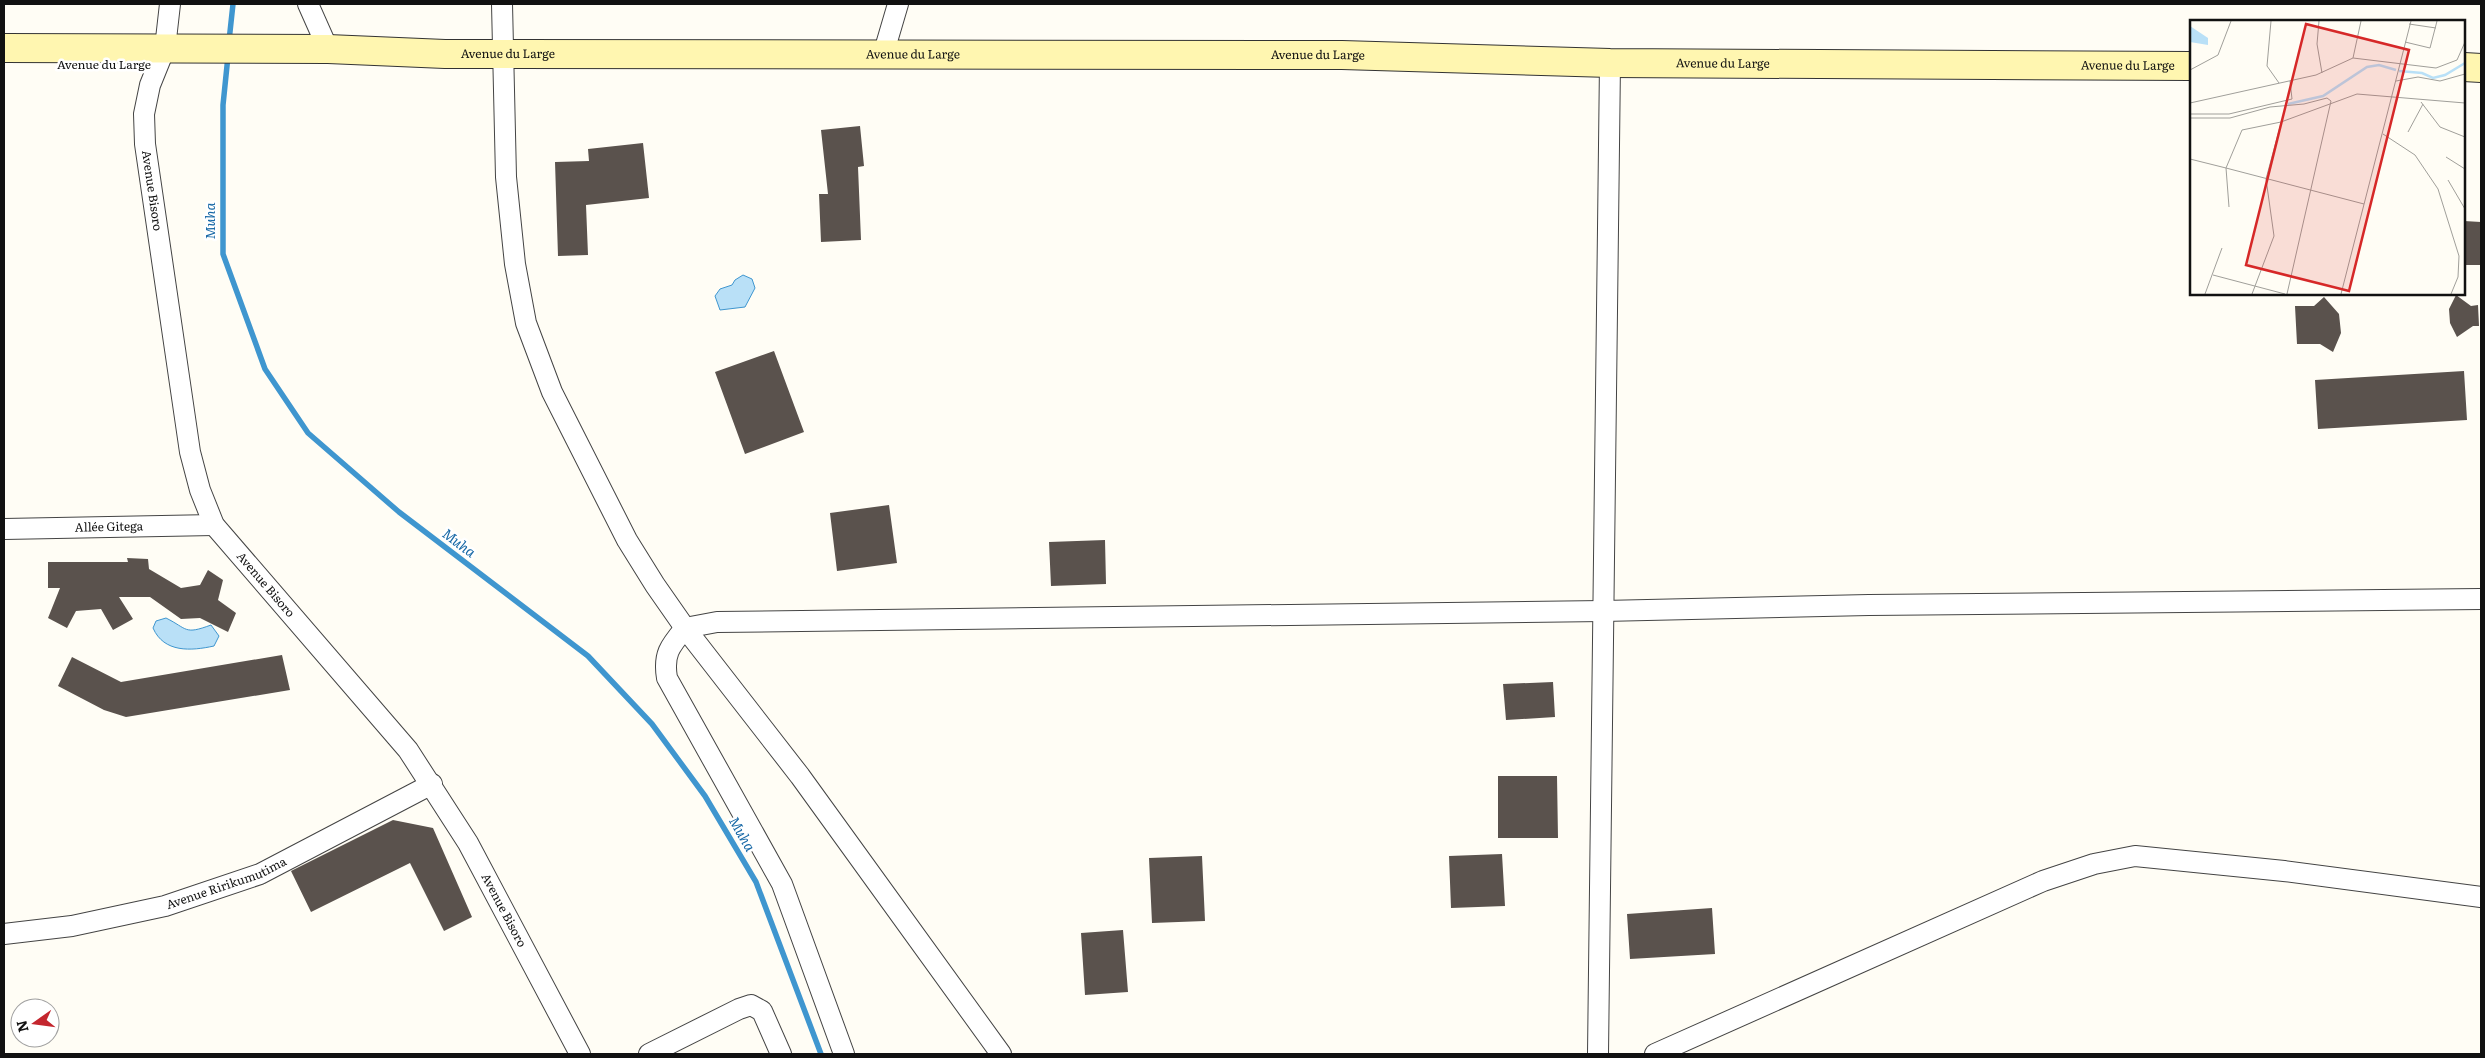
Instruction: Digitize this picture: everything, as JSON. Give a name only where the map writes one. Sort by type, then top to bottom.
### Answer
[{"type":"main road","name":"Avenue du Large","points":[[4,48],[161,56],[258,57],[370,64],[444,54]]},
{"type":"main road","name":"Avenue du Large","points":[[258,57],[328,49],[444,54],[1342,55],[1610,63],[2190,66]]},
{"type":"main road","name":"Avenue du Large","points":[[4,65],[161,56]]},
{"type":"main road","points":[[2465,68],[2481,68]]},
{"type":"street","name":"Avenue Bisoro","points":[[170,4],[161,56],[150,85],[144,114],[144,144],[190,452],[200,490],[214,525],[408,750],[432,784],[468,843],[580,1054]]},
{"type":"street","points":[[308,4],[328,49]]},
{"type":"street","points":[[502,4],[506,177],[515,264],[526,323],[552,392],[627,540],[654,585],[800,776],[1001,1054]]},
{"type":"street","points":[[883,55],[898,4]]},
{"type":"street","points":[[1598,1054],[1610,63]]},
{"type":"street","name":"Allée Gitega","points":[[4,529],[214,525]]},
{"type":"street","points":[[844,1054],[782,884],[667,678],[665,664],[669,647],[685,628],[717,622],[1602,611],[1859,605],[2481,600]]},
{"type":"street","name":"Avenue Ririkumutima","points":[[4,934],[72,926],[164,906],[260,874],[432,784]]},
{"type":"street","points":[[1654,1054],[2043,881],[2094,864],[2127,857],[2284,871],[2481,897]]},
{"type":"street","points":[[649,1054],[739,1008],[751,1005],[762,1011],[781,1054]]},
{"type":"water","points":[[743,275],[752,279],[755,288],[745,307],[720,310],[715,296],[720,289],[732,285],[735,280]]},
{"type":"water","points":[[166,618],[183,628],[191,630],[211,625],[219,636],[214,646],[187,649],[171,646],[158,636],[153,628],[156,621]]},
{"type":"building","points":[[860,126],[864,166],[858,167],[861,240],[821,242],[819,194],[828,194],[821,130]]},
{"type":"building","points":[[643,143],[649,198],[586,205],[588,255],[558,256],[555,162],[589,161],[588,149]]},
{"type":"building","points":[[2465,221],[2481,222],[2481,265],[2465,265]]},
{"type":"building","points":[[2456,295],[2471,306],[2478,305],[2479,326],[2473,326],[2457,337],[2450,323],[2449,309]]},
{"type":"building","points":[[2324,297],[2339,314],[2341,333],[2333,352],[2320,344],[2297,344],[2295,306],[2314,306]]},
{"type":"building","points":[[774,351],[804,432],[745,454],[715,372]]},
{"type":"building","points":[[2464,371],[2467,420],[2318,429],[2315,380]]},
{"type":"building","points":[[889,505],[897,563],[837,571],[830,513]]},
{"type":"building","points":[[1105,540],[1106,584],[1051,586],[1049,542]]},
{"type":"building","points":[[127,558],[148,559],[149,569],[181,588],[200,585],[208,570],[223,580],[218,600],[236,613],[228,632],[200,618],[181,619],[150,597],[119,597],[133,619],[113,630],[101,609],[76,611],[67,628],[48,618],[60,588],[48,588],[48,562],[128,562]]},
{"type":"building","points":[[282,655],[290,690],[126,717],[104,710],[58,686],[72,657],[121,682]]},
{"type":"building","points":[[1553,682],[1555,717],[1506,720],[1503,684]]},
{"type":"building","points":[[1498,776],[1557,776],[1558,838],[1498,838]]},
{"type":"building","points":[[393,820],[433,828],[472,917],[444,931],[410,863],[311,912],[291,871]]},
{"type":"building","points":[[1502,854],[1505,906],[1451,908],[1449,856]]},
{"type":"building","points":[[1202,856],[1205,921],[1152,923],[1149,858]]},
{"type":"building","points":[[1712,908],[1715,954],[1630,959],[1627,914]]},
{"type":"building","points":[[1123,930],[1128,992],[1085,995],[1081,933]]},
{"type":"waterway","name":"Muha","points":[[229,41],[233,4]]},
{"type":"waterway","name":"Muha","points":[[228,56],[223,105],[223,254],[265,369],[308,433],[399,512],[588,656],[652,724],[705,796],[756,882],[821,1054]]}]
